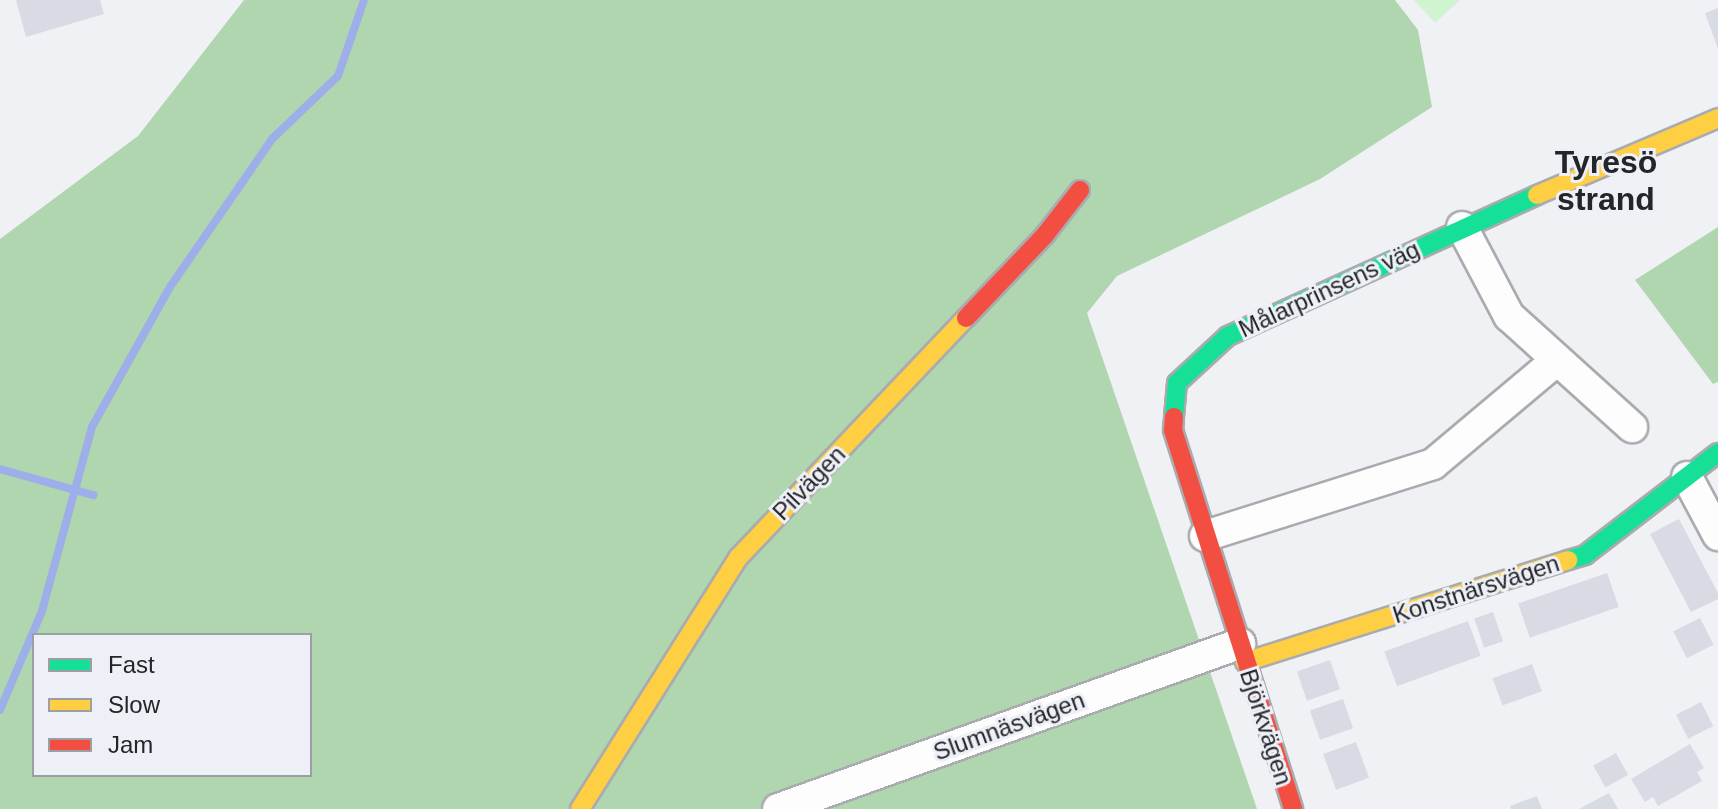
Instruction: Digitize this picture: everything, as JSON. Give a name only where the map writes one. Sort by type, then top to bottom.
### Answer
[{"type":"street","name":"Målarprinsens väg","points":[[1242,653],[1173,430],[1177,383],[1228,336],[1462,227],[1718,118]]},
{"type":"street","name":"Pilvägen","points":[[580,809],[738,558],[1045,235],[1080,190]]},
{"type":"street","points":[[1462,227],[1509,316],[1632,427]]},
{"type":"street","points":[[1205,536],[1433,464],[1557,360]]},
{"type":"street","name":"Konstnärsvägen","points":[[1242,653],[1585,555],[1718,453]]},
{"type":"street","points":[[1687,477],[1718,535]]},
{"type":"street","name":"Slumnäsvägen","points":[[778,809],[1242,653]]},
{"type":"street","name":"Björkvägen","points":[[1242,653],[1293,809]]},
{"type":"green space","points":[[244,0],[1395,0],[1418,30],[1432,107],[1320,179],[1117,276],[1087,313],[1257,809],[0,809],[0,239],[138,136]]},
{"type":"green space","points":[[1414,0],[1460,0],[1435,23]]},
{"type":"green space","points":[[1718,227],[1718,382],[1713,384],[1635,280]]},
{"type":"building","points":[[16,0],[100,0],[104,14],[26,37]]},
{"type":"building","points":[[1718,8],[1718,49],[1705,13]]},
{"type":"building","points":[[1679,519],[1718,593],[1718,599],[1691,612],[1650,534]]},
{"type":"building","points":[[1607,573],[1619,607],[1530,638],[1518,604]]},
{"type":"building","points":[[1493,612],[1503,641],[1484,648],[1474,619]]},
{"type":"building","points":[[1700,618],[1714,645],[1687,658],[1673,632]]},
{"type":"building","points":[[1468,621],[1481,656],[1397,686],[1384,651]]},
{"type":"building","points":[[1330,660],[1340,689],[1307,701],[1297,671]]},
{"type":"building","points":[[1532,664],[1542,691],[1502,706],[1493,678]]},
{"type":"building","points":[[1343,699],[1353,728],[1320,740],[1310,710]]},
{"type":"building","points":[[1701,702],[1713,726],[1688,739],[1676,715]]},
{"type":"building","points":[[1356,742],[1369,778],[1336,790],[1323,754]]},
{"type":"building","points":[[1690,744],[1704,768],[1697,772],[1702,781],[1658,806],[1653,797],[1645,802],[1631,779]]},
{"type":"building","points":[[1616,753],[1628,775],[1605,787],[1593,766]]},
{"type":"building","points":[[1609,793],[1618,809],[1579,809]]},
{"type":"building","points":[[1537,796],[1542,809],[1511,809],[1510,806]]},
{"type":"waterway","points":[[33,633],[42,611],[92,427],[170,287],[272,139],[338,76],[364,0]]},
{"type":"waterway","points":[[0,469],[93,495]]},
{"type":"waterway","points":[[0,710],[32,635]]},
{"type":"traffic: fast","points":[[1174,417],[1177,383],[1228,336],[1537,195]]},
{"type":"traffic: fast","points":[[1568,560],[1585,555],[1718,453]]},
{"type":"traffic: slow","points":[[1537,195],[1718,118]]},
{"type":"traffic: slow","points":[[580,809],[738,558],[966,318]]},
{"type":"traffic: slow","points":[[1245,662],[1568,560]]},
{"type":"traffic: jam","points":[[966,318],[1045,235],[1080,190]]},
{"type":"traffic: jam","points":[[1174,417],[1173,430],[1293,809]]},
{"type":"district","name":"Tyresö strand","points":[[1606,182]]}]
